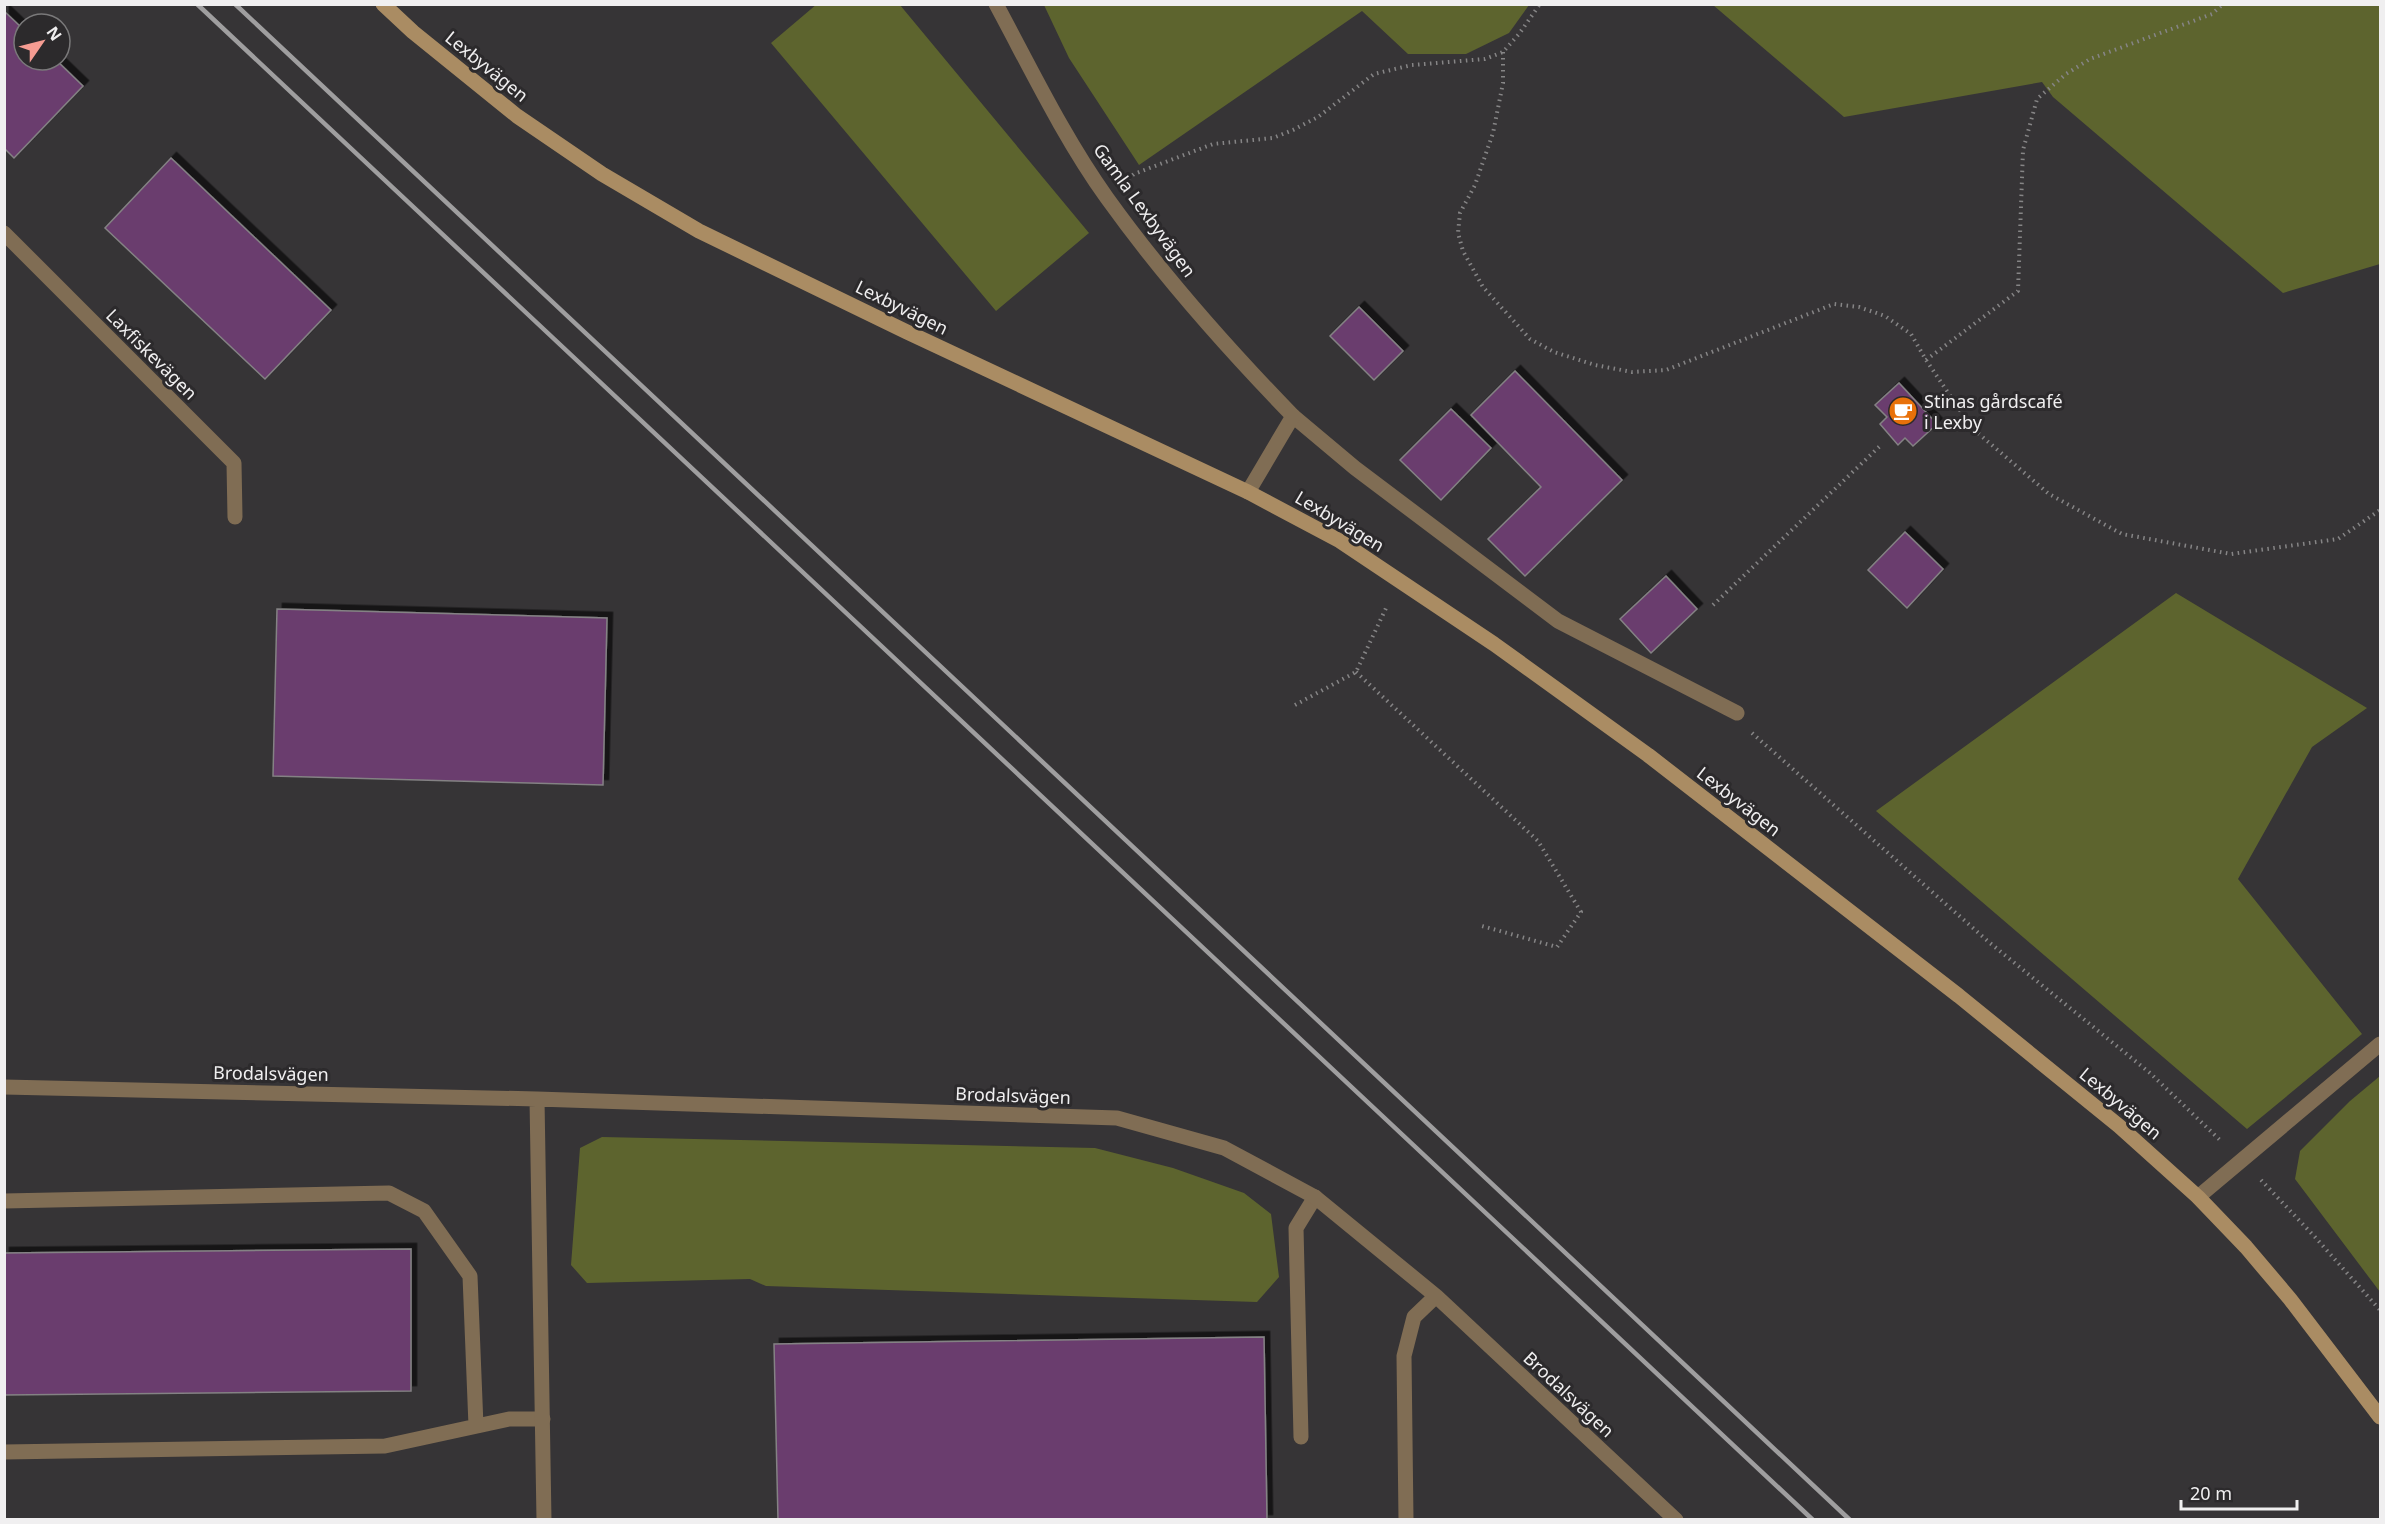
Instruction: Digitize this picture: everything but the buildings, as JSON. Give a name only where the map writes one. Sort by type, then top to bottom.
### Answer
[{"type":"street","name":"Lexbyvägen","points":[[383,4],[413,32],[517,116],[602,174],[699,231],[907,332],[1248,492],[1340,541],[1494,644],[1648,755],[1959,996],[2120,1126],[2198,1197],[2246,1247],[2290,1299],[2380,1417]]},
{"type":"street","name":"Gamla Lexbyvägen","points":[[996,4],[1070,139],[1106,197],[1216,336],[1293,416]]},
{"type":"street","name":"Laxfiskevägen","points":[[4,233],[234,464],[235,518]]},
{"type":"street","points":[[1248,492],[1293,416],[1356,468],[1558,621],[1737,713]]},
{"type":"street","points":[[2198,1197],[2380,1044]]},
{"type":"street","name":"Brodalsvägen","points":[[4,1087],[537,1098],[1118,1118],[1224,1148],[1315,1197],[1436,1296],[1676,1520]]},
{"type":"street","points":[[537,1098],[544,1520]]},
{"type":"street","points":[[4,1202],[389,1193],[424,1210],[470,1276],[476,1426]]},
{"type":"street","points":[[1301,1437],[1296,1228],[1315,1197]]},
{"type":"street","points":[[1406,1520],[1404,1356],[1414,1317],[1436,1296]]},
{"type":"street","points":[[4,1452],[386,1446],[509,1419],[543,1419]]},
{"type":"path","points":[[1106,197],[1134,174],[1202,147],[1273,138],[1293,130],[1318,117],[1374,74],[1412,65],[1485,59],[1503,52],[1540,4]]},
{"type":"path","points":[[1926,360],[2018,291],[2023,150],[2037,99],[2066,74],[2090,59],[2212,14],[2223,4]]},
{"type":"path","points":[[1503,52],[1503,83],[1493,133],[1475,185],[1460,213],[1458,233],[1463,251],[1483,287],[1530,339],[1554,352],[1594,365],[1632,372],[1666,370],[1834,304],[1859,307],[1885,316],[1911,334],[1972,428],[2049,494],[2122,534],[2231,554],[2338,539],[2380,510]]},
{"type":"path","points":[[1713,605],[1880,446]]},
{"type":"path","points":[[1295,705],[1356,672],[1399,581]]},
{"type":"path","points":[[1356,672],[1538,841],[1581,912],[1557,947],[1482,926]]},
{"type":"path","points":[[1737,713],[1754,737],[1990,943],[2151,1073],[2242,1161],[2314,1236],[2380,1310]]},
{"type":"green space","points":[[817,4],[900,5],[1089,233],[996,311],[771,43]]},
{"type":"green space","points":[[1044,5],[1529,5],[1509,33],[1466,54],[1408,54],[1362,11],[1139,165],[1069,58]]},
{"type":"green space","points":[[1713,5],[2380,5],[2380,264],[2283,293],[2053,97],[2042,82],[1844,117]]},
{"type":"green space","points":[[2176,593],[2367,708],[2312,747],[2238,879],[2362,1034],[2247,1129],[1876,811]]},
{"type":"green space","points":[[2380,1076],[2380,1292],[2295,1179],[2300,1151],[2350,1101]]},
{"type":"green space","points":[[602,1137],[1095,1148],[1173,1168],[1244,1193],[1271,1214],[1279,1277],[1257,1302],[766,1286],[750,1279],[587,1283],[571,1265],[580,1148]]},
{"type":"railway","points":[[197,4],[1813,1520]]},
{"type":"railway","points":[[235,4],[1850,1520]]},
{"type":"place","name":"Stinas gårdscafé i Lexby","points":[[1903,411]]}]
